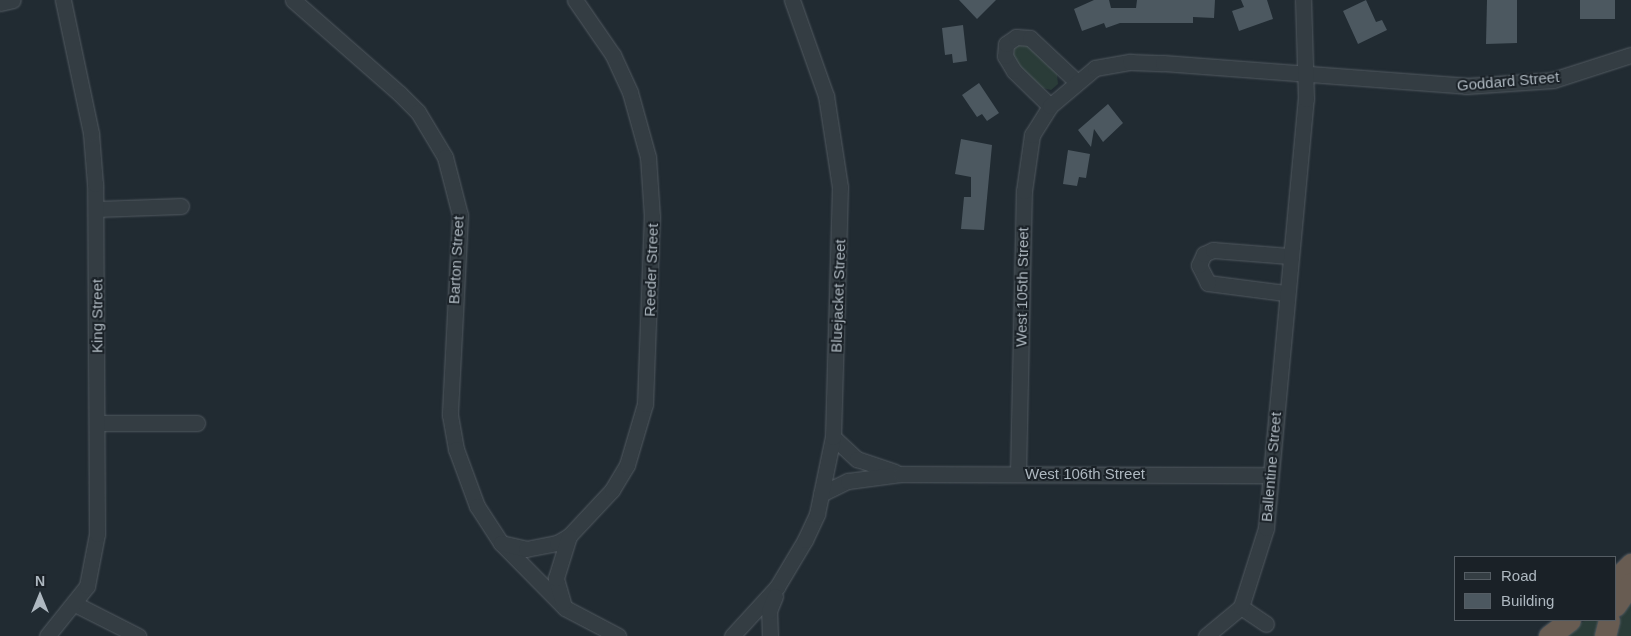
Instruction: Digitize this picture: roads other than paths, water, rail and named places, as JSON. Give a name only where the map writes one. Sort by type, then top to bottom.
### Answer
[{"type":"highway","points":[[1616,579],[1631,564]]},
{"type":"highway","points":[[1616,605],[1631,583]]},
{"type":"highway","points":[[1550,636],[1569,621]]},
{"type":"highway","points":[[1605,636],[1609,621]]},
{"type":"street","points":[[0,3],[14,0]]},
{"type":"street","name":"King Street","points":[[63,0],[91,133],[96,209],[97,534],[93,569],[75,604]]},
{"type":"street","name":"Barton Street","points":[[293,0],[418,112],[445,157],[460,214],[450,415],[466,482],[501,543],[565,608],[618,636]]},
{"type":"street","name":"Reeder Street","points":[[501,543],[526,549],[557,543],[569,536],[612,490],[638,436],[648,368],[652,217],[648,157],[630,92],[613,55],[575,0]]},
{"type":"street","name":"Bluejacket Street","points":[[732,636],[777,587],[805,540],[821,494],[833,437],[840,187],[826,96],[792,0]]},
{"type":"street","name":"Ballentine Street","points":[[1241,607],[1266,528],[1285,293],[1307,75],[1303,0]]},
{"type":"street","points":[[1050,106],[1014,71],[1005,56],[1006,44],[1016,36],[1030,38],[1077,82]]},
{"type":"street","name":"Goddard Street","points":[[1412,82],[1466,86],[1553,80],[1631,55]]},
{"type":"street","name":"West 105th Street","points":[[1018,474],[1024,191],[1032,134],[1050,106],[1095,68],[1130,62],[1412,82]]},
{"type":"street","points":[[96,209],[180,206]]},
{"type":"street","points":[[1285,293],[1208,283],[1200,265],[1204,254],[1213,250],[1289,256]]},
{"type":"street","points":[[97,423],[198,423]]},
{"type":"street","name":"West 106th Street","points":[[833,437],[857,459],[901,474]]},
{"type":"street","name":"West 106th Street","points":[[821,494],[848,481],[901,474],[1270,475]]},
{"type":"street","name":"Reeder Street","points":[[565,608],[556,578],[569,536]]},
{"type":"street","name":"Bluejacket Street","points":[[770,636],[770,611],[777,587]]},
{"type":"street","points":[[48,636],[75,604],[138,636]]},
{"type":"street","points":[[1206,636],[1241,607],[1266,624]]}]
